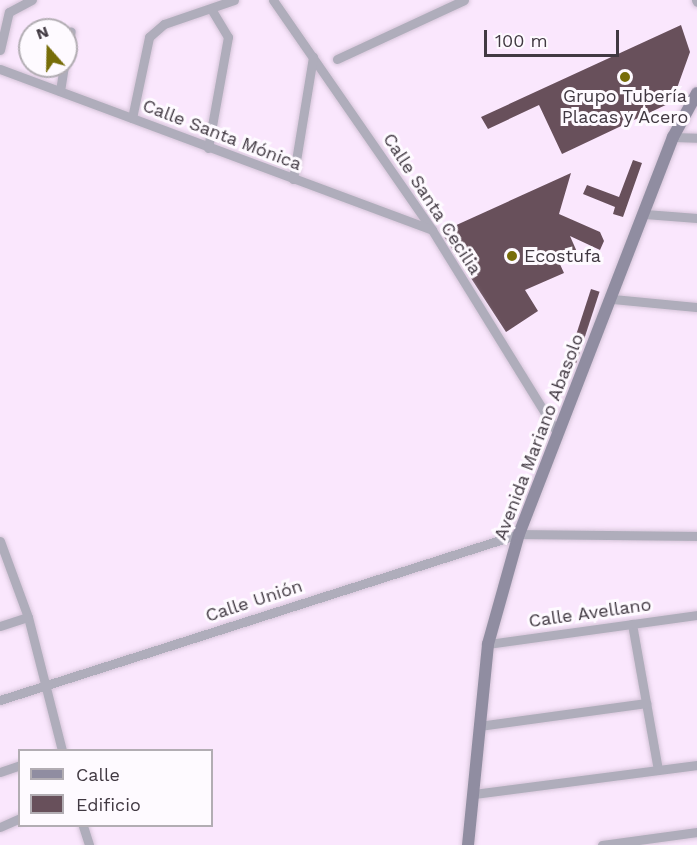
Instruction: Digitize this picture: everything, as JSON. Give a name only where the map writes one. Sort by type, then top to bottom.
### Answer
[{"type":"street","points":[[0,50],[9,12],[19,2],[32,0]]},
{"type":"street","points":[[132,118],[149,37],[164,24],[234,0]]},
{"type":"street","name":"Calle Santa Cecilia","points":[[273,0],[432,230],[556,431]]},
{"type":"street","points":[[337,59],[464,0]]},
{"type":"street","points":[[208,148],[228,37],[211,9]]},
{"type":"street","points":[[293,179],[313,57]]},
{"type":"street","name":"Calle Santa Mónica","points":[[0,69],[432,230]]},
{"type":"street","points":[[60,91],[62,78]]},
{"type":"street","name":"Avenida Mariano Abasolo","points":[[468,845],[488,644],[519,534],[556,431],[612,299],[673,137],[697,93]]},
{"type":"street","points":[[673,137],[697,138]]},
{"type":"street","points":[[645,214],[697,218]]},
{"type":"street","points":[[612,299],[697,307]]},
{"type":"street","name":"Calle Unión","points":[[0,700],[519,534],[697,536]]},
{"type":"street","points":[[0,541],[28,617],[44,687],[62,749]]},
{"type":"street","name":"Calle Avellano","points":[[488,644],[697,615]]},
{"type":"street","points":[[0,626],[28,617]]},
{"type":"street","points":[[632,624],[658,770]]},
{"type":"street","points":[[479,726],[646,703]]},
{"type":"street","points":[[474,794],[697,765]]},
{"type":"street","points":[[0,772],[18,766]]},
{"type":"street","points":[[0,827],[18,819]]},
{"type":"street","points":[[84,827],[88,845]]},
{"type":"street","points":[[602,845],[697,832]]},
{"type":"building","name":"Grupo Tubería Placas y Acero","points":[[681,25],[690,52],[672,102],[562,154],[539,105],[488,129],[481,117]]},
{"type":"building","points":[[633,160],[642,163],[623,217],[613,214],[615,207],[583,194],[587,185],[619,197]]},
{"type":"building","name":"Ecostufa","points":[[571,173],[559,214],[600,232],[604,241],[600,250],[570,236],[577,252],[558,260],[564,273],[525,290],[538,311],[506,332],[441,232]]},
{"type":"building","points":[[591,289],[600,292],[576,363],[568,360]]},
{"type":"place","name":"Grupo Tubería Placas y Acero","points":[[625,77]]},
{"type":"place","name":"Ecostufa","points":[[512,256]]}]
